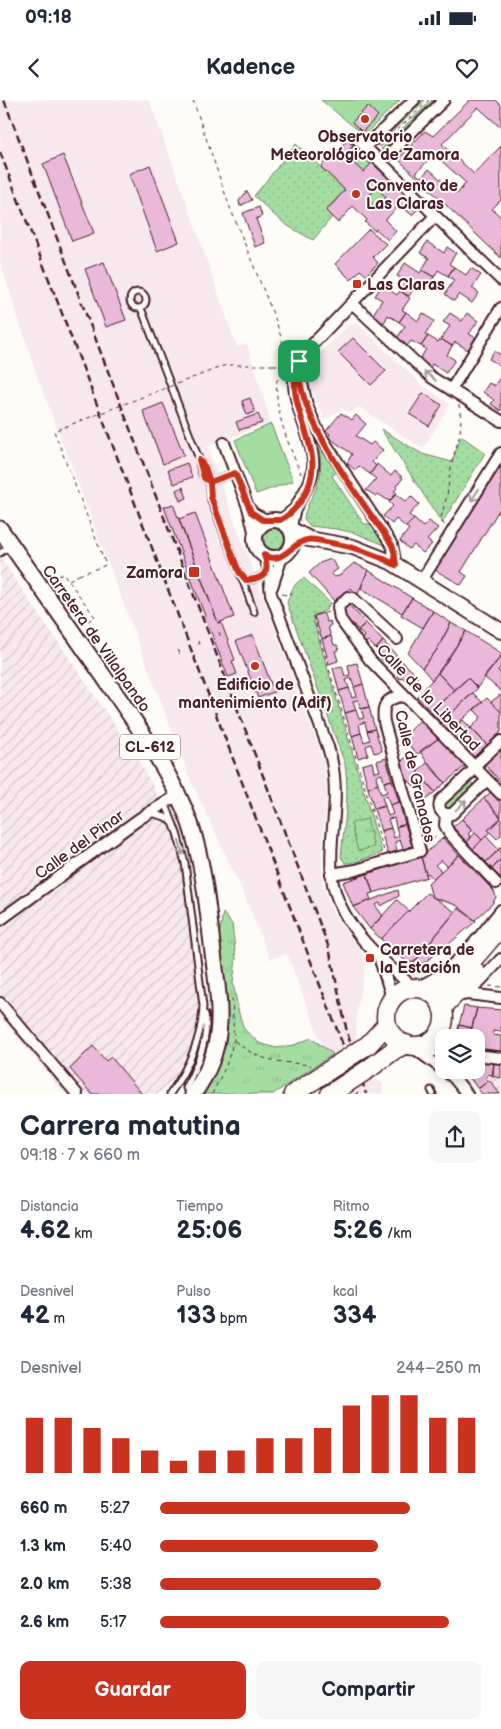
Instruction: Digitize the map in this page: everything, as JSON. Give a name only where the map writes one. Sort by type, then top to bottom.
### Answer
[{"type":"highway","points":[[412,1047],[398,1040],[391,1033],[386,1016],[390,1004],[399,993],[445,985],[501,926]]},
{"type":"highway","points":[[441,1029],[444,1016],[454,1000],[501,944]]},
{"type":"highway","points":[[423,990],[436,997],[454,1000]]},
{"type":"highway","points":[[293,1094],[368,1045],[387,1024]]},
{"type":"highway","points":[[337,1089],[394,1050],[419,1046],[435,1038]]},
{"type":"main road","name":"Carretera de Villalpando","points":[[0,529],[6,549],[42,588],[142,734],[171,798],[192,829],[201,865],[218,999],[209,1050],[187,1092]]},
{"type":"street","points":[[380,162],[388,140],[414,100]]},
{"type":"street","points":[[365,147],[388,140],[444,100]]},
{"type":"street","points":[[356,138],[501,280]]},
{"type":"street","points":[[294,361],[305,352],[435,216]]},
{"type":"street","points":[[352,303],[428,375],[501,421]]},
{"type":"street","points":[[451,390],[501,308]]},
{"type":"street","points":[[255,535],[259,526],[283,525],[297,507],[312,476],[313,462],[309,441],[295,395],[294,361]]},
{"type":"street","points":[[294,361],[299,372],[303,394],[316,428],[392,545],[396,565]]},
{"type":"street","points":[[224,443],[248,506],[256,546],[266,561],[333,765],[336,791],[331,874],[342,909],[362,938],[380,959],[423,990],[430,981],[452,965],[501,910]]},
{"type":"street","points":[[422,580],[501,454]]},
{"type":"street","points":[[248,506],[254,514],[283,525],[310,539],[353,547],[396,565],[501,631]]},
{"type":"street","points":[[277,595],[272,587],[293,539],[283,525]]},
{"type":"street","points":[[266,561],[310,539]]},
{"type":"street","name":"Calle de la Libertad","points":[[397,639],[353,598],[348,597],[338,607],[340,619],[370,660],[501,794]]},
{"type":"street","name":"Calle de Granados","points":[[331,874],[356,870],[420,852],[384,722],[383,710],[388,701],[393,698],[403,696],[408,699]]},
{"type":"street","points":[[446,814],[440,809],[441,800],[501,741]]},
{"type":"street","points":[[446,814],[453,812],[488,780]]},
{"type":"street","name":"Calle del Pinar","points":[[0,920],[171,798]]},
{"type":"street","points":[[446,814],[446,827],[449,833],[496,883]]},
{"type":"street","points":[[380,959],[390,991],[390,1004]]},
{"type":"street","points":[[454,1000],[501,959]]},
{"type":"street","points":[[454,1000],[501,998]]},
{"type":"street","points":[[0,1003],[77,1094]]},
{"type":"street","points":[[412,1047],[435,1050]]},
{"type":"street","points":[[412,1047],[435,1064]]},
{"type":"street","points":[[485,1056],[501,1058]]},
{"type":"street","points":[[456,1080],[467,1094]]},
{"type":"lane","points":[[141,308],[199,460],[204,478],[210,482]]},
{"type":"lane","points":[[210,482],[235,473]]},
{"type":"lane","points":[[210,482],[211,500],[239,572],[244,579],[254,612]]},
{"type":"lane","points":[[244,579],[250,580],[262,576],[266,572],[266,561]]},
{"type":"lane","points":[[171,798],[174,825],[184,856],[188,879],[206,1022],[206,1034],[187,1092]]},
{"type":"lane","points":[[146,814],[153,813],[161,816],[168,819],[174,825]]},
{"type":"lane","points":[[170,1094],[185,1071],[196,1048],[202,1027],[204,1006]]},
{"type":"path","points":[[193,100],[229,205],[276,322],[294,361],[277,380],[277,401],[281,419],[307,489]]},
{"type":"path","points":[[380,148],[428,100]]},
{"type":"path","points":[[69,580],[106,565],[54,430],[226,364],[281,365],[284,372]]},
{"type":"path","points":[[451,532],[442,523],[441,518],[452,462],[460,434],[461,419],[458,406],[463,398]]},
{"type":"path","points":[[42,588],[64,573],[69,580],[94,617],[72,632]]},
{"type":"path","points":[[277,595],[292,593]]},
{"type":"path","points":[[339,613],[325,612],[313,616],[385,855]]},
{"type":"path","points":[[219,632],[221,638]]},
{"type":"path","points":[[198,641],[200,647]]},
{"type":"path","points":[[178,650],[180,655]]},
{"type":"path","points":[[420,852],[446,827]]},
{"type":"path","points":[[234,1040],[244,1049],[260,1058],[310,1065],[318,1077]]},
{"type":"shaded area","points":[[0,100],[149,100],[237,347],[247,344],[271,422],[207,446],[324,762],[327,792],[322,856],[323,883],[334,914],[367,959],[357,1010],[356,1038],[374,1077],[383,1084],[382,1091],[384,1094],[347,1094],[333,1054],[318,1043],[321,1042],[287,954],[270,959],[245,897],[191,781],[37,376],[0,261]]},
{"type":"shaded area","points":[[357,323],[422,385],[450,404],[423,449],[359,407],[350,413],[342,409],[325,420],[310,386],[311,368],[314,359],[348,326]]},
{"type":"shaded area","points":[[0,557],[138,759],[158,796],[174,838],[184,884],[199,1012],[195,1043],[185,1067],[158,1094],[65,1094],[0,1016]]},
{"type":"shaded area","points":[[488,1074],[501,1078],[501,1094],[486,1078]]},
{"type":"green space","points":[[321,100],[400,100],[364,135]]},
{"type":"green space","points":[[418,100],[425,100],[378,146],[374,143]]},
{"type":"green space","points":[[432,100],[438,100],[385,152],[381,149]]},
{"type":"green space","points":[[296,144],[345,190],[326,210],[332,217],[313,240],[288,226],[254,196]]},
{"type":"green space","points":[[352,147],[371,164],[363,172],[345,155]]},
{"type":"green space","points":[[377,188],[386,197],[376,208],[366,198]]},
{"type":"green space","points":[[271,424],[293,481],[256,494],[235,440]]},
{"type":"green space","points":[[310,424],[338,471],[332,476],[364,524],[371,524],[385,545],[355,533],[310,526],[304,519],[318,484],[321,466],[317,442]]},
{"type":"green space","points":[[381,429],[422,454],[452,462],[461,436],[485,453],[442,523]]},
{"type":"green space","points":[[274,527],[283,531],[287,540],[283,549],[274,553],[265,549],[261,540],[265,531]]},
{"type":"green space","points":[[304,578],[330,603],[326,610],[312,616],[382,853],[352,863],[345,863],[341,857],[347,800],[345,764],[287,603],[295,585]]},
{"type":"green space","points":[[468,781],[473,784],[473,787],[449,811],[444,808],[444,804]]},
{"type":"green space","points":[[367,819],[374,847],[358,851],[351,823]]},
{"type":"green space","points":[[223,913],[232,924],[236,959],[233,983],[244,1029],[259,1043],[276,1048],[294,1045],[311,1038],[333,1054],[273,1094],[200,1094],[219,1058],[226,1038],[227,1018],[219,936]]},
{"type":"building","points":[[470,100],[496,100],[501,105],[501,128],[478,107],[442,144],[474,174],[501,146],[501,200],[492,209],[501,217],[501,258],[398,159],[425,131],[433,136]],"holes":[[[434,154],[466,183],[457,194],[429,169],[421,178],[416,173]]]},
{"type":"building","name":"Observatorio Meteorológico de Zamora","points":[[368,106],[378,116],[362,132],[352,122]]},
{"type":"building","name":"Convento de Las Claras","points":[[347,140],[420,207],[412,215],[400,205],[385,220],[396,231],[388,240],[365,222],[367,220],[353,206],[338,223],[326,211],[345,190],[321,167],[332,151],[337,151]],"holes":[[[352,147],[371,164],[363,172],[345,155]],[[377,188],[386,197],[376,208],[366,198]]]},
{"type":"building","points":[[63,155],[94,233],[72,241],[43,164]]},
{"type":"building","points":[[150,165],[179,242],[157,251],[129,174]]},
{"type":"building","points":[[247,191],[252,200],[240,206],[239,201]]},
{"type":"building","points":[[259,207],[262,216],[256,219],[265,243],[255,247],[243,213]]},
{"type":"building","points":[[369,229],[386,244],[373,257],[378,263],[366,275],[360,270],[351,280],[335,264]]},
{"type":"building","points":[[427,242],[444,253],[447,247],[456,253],[449,264],[454,267],[448,276],[438,270],[434,277],[422,270],[429,258],[420,253]]},
{"type":"building","points":[[104,262],[126,320],[106,327],[85,269]]},
{"type":"building","points":[[405,263],[420,273],[422,270],[434,277],[425,291],[416,285],[409,296],[400,291],[406,281],[397,276]]},
{"type":"building","points":[[454,267],[466,275],[471,268],[481,275],[472,288],[479,293],[472,303],[459,294],[454,301],[445,294],[454,280],[448,276]]},
{"type":"building","points":[[382,285],[397,295],[400,291],[410,298],[402,310],[406,312],[399,322],[388,315],[384,323],[372,316],[382,300],[375,296]]},
{"type":"building","points":[[406,312],[418,321],[423,313],[434,321],[425,334],[428,336],[421,346],[411,341],[406,347],[396,340],[405,326],[399,322]]},
{"type":"building","points":[[450,313],[462,321],[467,313],[478,321],[469,334],[476,338],[468,350],[455,342],[452,346],[441,339],[450,326],[443,322]]},
{"type":"building","points":[[428,336],[438,342],[441,339],[452,346],[447,355],[455,360],[446,373],[432,364],[430,368],[419,361],[426,349],[421,346]]},
{"type":"building","points":[[353,338],[386,371],[371,385],[338,352]]},
{"type":"building","points":[[494,351],[501,355],[501,366],[489,359]]},
{"type":"building","points":[[501,376],[501,411],[491,404],[494,400],[483,392],[489,383],[494,386]]},
{"type":"building","points":[[423,393],[442,405],[429,426],[409,414]]},
{"type":"building","points":[[250,398],[255,412],[247,415],[242,401]]},
{"type":"building","points":[[163,403],[184,455],[163,464],[143,411]]},
{"type":"building","points":[[341,413],[352,420],[356,415],[366,424],[356,436],[370,445],[373,442],[383,450],[372,462],[376,466],[370,474],[359,466],[355,470],[347,463],[352,454],[328,437],[330,434],[326,431]]},
{"type":"building","points":[[258,414],[262,423],[239,430],[236,422]]},
{"type":"building","points":[[187,463],[192,477],[174,484],[168,470]]},
{"type":"building","points":[[377,464],[391,476],[395,471],[403,478],[394,491],[397,493],[389,501],[378,494],[376,496],[366,490],[376,479],[370,474]]},
{"type":"building","points":[[501,466],[501,511],[499,510],[461,572],[467,576],[461,585],[435,570]]},
{"type":"building","points":[[183,487],[187,498],[180,501],[176,490]]},
{"type":"building","points":[[396,494],[406,502],[411,496],[419,504],[409,515],[414,519],[406,527],[396,519],[392,524],[383,516],[393,506],[389,502]]},
{"type":"building","points":[[173,504],[218,623],[221,622],[235,660],[232,661],[237,674],[228,677],[164,507]]},
{"type":"building","points":[[195,513],[234,617],[218,623],[179,519]]},
{"type":"building","points":[[414,519],[423,527],[429,521],[438,528],[427,540],[432,544],[423,553],[414,545],[409,549],[400,541],[409,529],[406,527]]},
{"type":"building","points":[[331,559],[338,569],[331,574],[334,577],[339,576],[354,563],[368,570],[358,594],[350,588],[334,601],[309,573],[320,563]]},
{"type":"building","points":[[368,570],[412,598],[402,613],[361,588]]},
{"type":"building","points":[[412,598],[433,611],[423,628],[401,615]]},
{"type":"building","points":[[349,605],[366,623],[358,630],[352,623],[350,625],[346,621],[348,619],[342,612]]},
{"type":"building","points":[[433,611],[451,623],[436,651],[422,668],[408,653]]},
{"type":"building","points":[[323,613],[327,622],[330,621],[331,625],[328,627],[331,636],[322,639],[314,616]]},
{"type":"building","points":[[366,623],[383,641],[376,649],[368,641],[366,643],[362,639],[365,637],[358,630]]},
{"type":"building","points":[[451,623],[466,631],[432,680],[422,668],[436,651]]},
{"type":"building","points":[[466,631],[501,653],[501,656],[477,688],[468,678],[454,690],[438,673]]},
{"type":"building","name":"Edificio de mantenimiento (Adif)","points":[[253,635],[274,692],[258,698],[236,641]]},
{"type":"building","points":[[331,636],[334,645],[337,645],[339,650],[335,651],[338,661],[329,664],[322,639]]},
{"type":"building","points":[[383,641],[400,659],[393,666],[380,658],[383,656],[376,649]]},
{"type":"building","points":[[501,656],[501,666],[498,671],[501,673],[501,691],[484,677]]},
{"type":"building","points":[[400,659],[418,677],[410,684],[402,677],[400,679],[397,676],[400,674],[393,666]]},
{"type":"building","points":[[357,663],[363,684],[354,687],[351,678],[346,680],[349,688],[339,691],[333,668],[342,666],[345,676],[350,675],[348,665]]},
{"type":"building","points":[[438,673],[454,690],[431,712],[417,697]]},
{"type":"building","points":[[468,678],[478,688],[441,723],[431,712]]},
{"type":"building","points":[[363,684],[369,707],[361,709],[358,700],[353,701],[356,710],[345,713],[339,691],[349,688],[352,698],[357,696],[354,687]]},
{"type":"building","points":[[473,693],[482,702],[449,731],[441,723]]},
{"type":"building","points":[[501,696],[501,712],[491,702]]},
{"type":"building","points":[[487,698],[501,712],[501,732],[487,745],[471,728],[481,717],[474,710]]},
{"type":"building","points":[[369,707],[375,729],[367,731],[365,722],[359,724],[361,733],[352,736],[345,713],[356,710],[359,719],[364,718],[361,709]]},
{"type":"building","points":[[420,720],[439,738],[418,754],[411,748],[406,735]]},
{"type":"building","points":[[463,720],[471,728],[457,740],[449,731]]},
{"type":"building","points":[[471,728],[487,745],[474,757],[457,740]]},
{"type":"building","points":[[375,729],[382,751],[374,753],[371,744],[366,746],[368,755],[358,758],[352,736],[361,733],[364,742],[370,740],[367,731]]},
{"type":"building","points":[[439,738],[465,766],[445,783],[428,764],[420,751]]},
{"type":"building","points":[[501,749],[501,782],[485,765]]},
{"type":"building","points":[[406,757],[423,778],[415,787],[401,773],[398,765]]},
{"type":"building","points":[[386,758],[392,780],[384,782],[382,774],[376,776],[378,784],[368,788],[362,765],[372,762],[374,772],[380,771],[377,761]]},
{"type":"building","points":[[428,762],[445,783],[435,792],[417,772]]},
{"type":"building","points":[[423,778],[435,792],[426,800],[415,787]]},
{"type":"building","points":[[392,780],[399,802],[390,805],[387,796],[382,797],[385,806],[374,809],[368,788],[378,784],[381,794],[387,792],[384,782]]},
{"type":"building","points":[[491,792],[501,804],[501,817],[484,798]]},
{"type":"building","points":[[484,798],[501,818],[488,830],[490,832],[482,840],[462,819]]},
{"type":"building","points":[[399,802],[405,824],[396,827],[394,818],[388,819],[391,828],[381,831],[374,809],[385,806],[388,816],[393,814],[390,805]]},
{"type":"building","points":[[501,818],[501,835],[497,839],[488,830]]},
{"type":"building","points":[[462,819],[472,830],[468,834],[471,837],[467,842],[453,827]]},
{"type":"building","points":[[405,824],[412,846],[403,849],[400,840],[395,842],[397,851],[388,854],[381,831],[391,828],[394,838],[399,836],[396,827]]},
{"type":"building","points":[[475,833],[482,840],[473,849],[467,842]]},
{"type":"building","points":[[486,836],[499,850],[486,862],[473,849]]},
{"type":"building","points":[[443,838],[459,855],[447,866],[441,860],[435,865],[441,871],[433,879],[428,873],[426,875],[421,857]]},
{"type":"building","points":[[501,847],[501,860],[492,869],[486,862]]},
{"type":"building","points":[[459,855],[494,891],[496,897],[492,904],[475,920],[456,905],[432,897],[428,883]]},
{"type":"building","points":[[421,857],[427,877],[373,893],[367,874]]},
{"type":"building","points":[[501,859],[501,878],[492,869]]},
{"type":"building","points":[[367,874],[373,893],[369,894],[371,900],[353,907],[343,882]]},
{"type":"building","points":[[398,890],[399,896],[381,906],[380,903],[375,905],[383,916],[370,929],[353,907]]},
{"type":"building","points":[[427,893],[455,912],[414,962],[408,963],[381,939]]},
{"type":"building","points":[[397,900],[409,911],[381,939],[370,929]]},
{"type":"building","points":[[458,908],[476,921],[422,964],[413,964]]},
{"type":"building","points":[[464,1006],[477,1008],[472,1028],[459,1025]]},
{"type":"building","points":[[477,1008],[501,1010],[501,1032],[493,1031],[493,1035],[501,1036],[501,1051],[485,1049],[485,1029],[471,1029]]},
{"type":"building","points":[[459,1025],[472,1028],[472,1029],[458,1029]]},
{"type":"building","points":[[93,1046],[106,1061],[111,1057],[142,1094],[92,1094],[70,1069]]},
{"type":"building","points":[[485,1061],[494,1062],[493,1075],[488,1074],[486,1078],[488,1081],[478,1089],[471,1079],[485,1079]]},
{"type":"building","points":[[494,1062],[501,1063],[501,1078],[492,1076]]},
{"type":"building","points":[[489,1080],[500,1094],[482,1094],[478,1089]]},
{"type":"railway","points":[[4,100],[329,948],[347,1032],[366,1094]]},
{"type":"railway","points":[[0,152],[351,1066]]},
{"type":"railway","points":[[344,1059],[357,1094]]},
{"type":"place","name":"Observatorio Meteorológico de Zamora","points":[[365,119]]},
{"type":"place","name":"Convento de Las Claras","points":[[356,194]]},
{"type":"place","name":"Las Claras","points":[[357,284]]},
{"type":"place","name":"Zamora","points":[[194,572]]},
{"type":"place","name":"Edificio de mantenimiento (Adif)","points":[[255,666]]},
{"type":"place","name":"Carretera de la Estación","points":[[370,958]]},
{"type":"route","points":[[299,361],[295,376],[295,395],[298,410],[311,447],[313,465],[308,487],[294,510],[280,520],[269,521],[262,519],[248,508],[235,473],[210,482],[205,467],[199,460],[204,478],[210,482],[211,497],[239,572],[245,580],[260,577],[264,575],[268,567],[264,555],[268,558],[279,558],[285,555],[293,546],[308,539],[353,547],[396,565],[392,545],[322,440],[316,428],[303,394],[299,361]]}]
